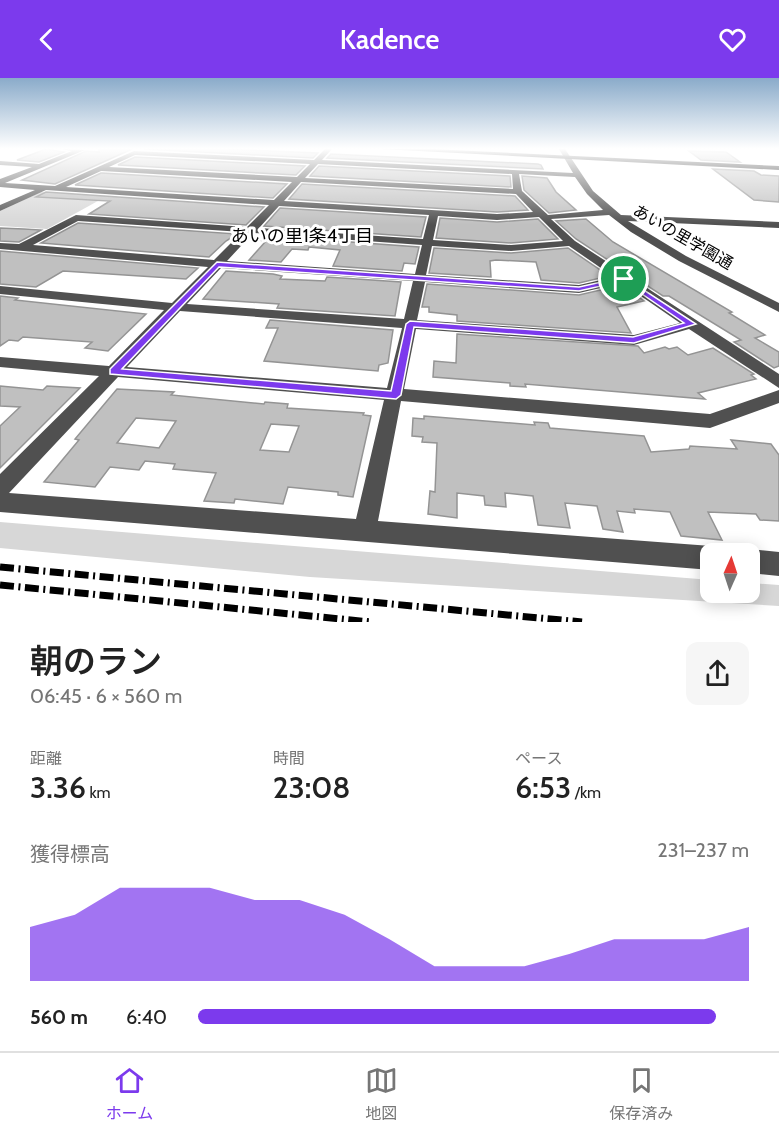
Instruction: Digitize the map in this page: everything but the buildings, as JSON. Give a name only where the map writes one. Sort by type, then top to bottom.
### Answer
[{"type":"street","points":[[0,183],[21,174]]},
{"type":"street","points":[[57,188],[87,174]]},
{"type":"street","points":[[197,174],[518,192]]},
{"type":"street","points":[[0,488],[306,174]]},
{"type":"street","points":[[515,174],[518,192],[572,243],[779,382]]},
{"type":"street","points":[[564,174],[576,175]]},
{"type":"street","name":"あいの里学園通","points":[[576,175],[596,200],[616,215],[679,255],[779,308]]},
{"type":"street","points":[[0,183],[46,188],[497,217],[541,214]]},
{"type":"street","points":[[0,208],[46,188]]},
{"type":"street","points":[[364,532],[396,395],[434,213]]},
{"type":"street","points":[[552,216],[616,215],[677,221],[779,225]]},
{"type":"street","points":[[22,248],[76,218],[511,248],[572,243]]},
{"type":"street","points":[[0,246],[217,264],[579,289],[624,279]]},
{"type":"street","points":[[0,290],[176,307],[634,340],[691,324]]},
{"type":"street","points":[[0,362],[710,421],[779,396]]},
{"type":"street","points":[[0,502],[700,557]]},
{"type":"street","points":[[760,562],[779,564]]},
{"type":"shaded area","points":[[41,192],[107,196],[47,229],[0,226],[0,211]]},
{"type":"shaded area","points":[[0,522],[700,579],[700,601],[310,577],[0,548]]},
{"type":"shaded area","points":[[760,584],[779,585],[779,606],[730,603],[760,603]]},
{"type":"railway","points":[[0,567],[582,622]]},
{"type":"railway","points":[[0,585],[371,622]]},
{"type":"district","name":"あいの里1条4丁目","points":[[302,236]]},
{"type":"route","points":[[217,264],[579,289],[624,279],[691,324],[634,340],[410,324],[396,395],[114,372],[217,264]]}]
